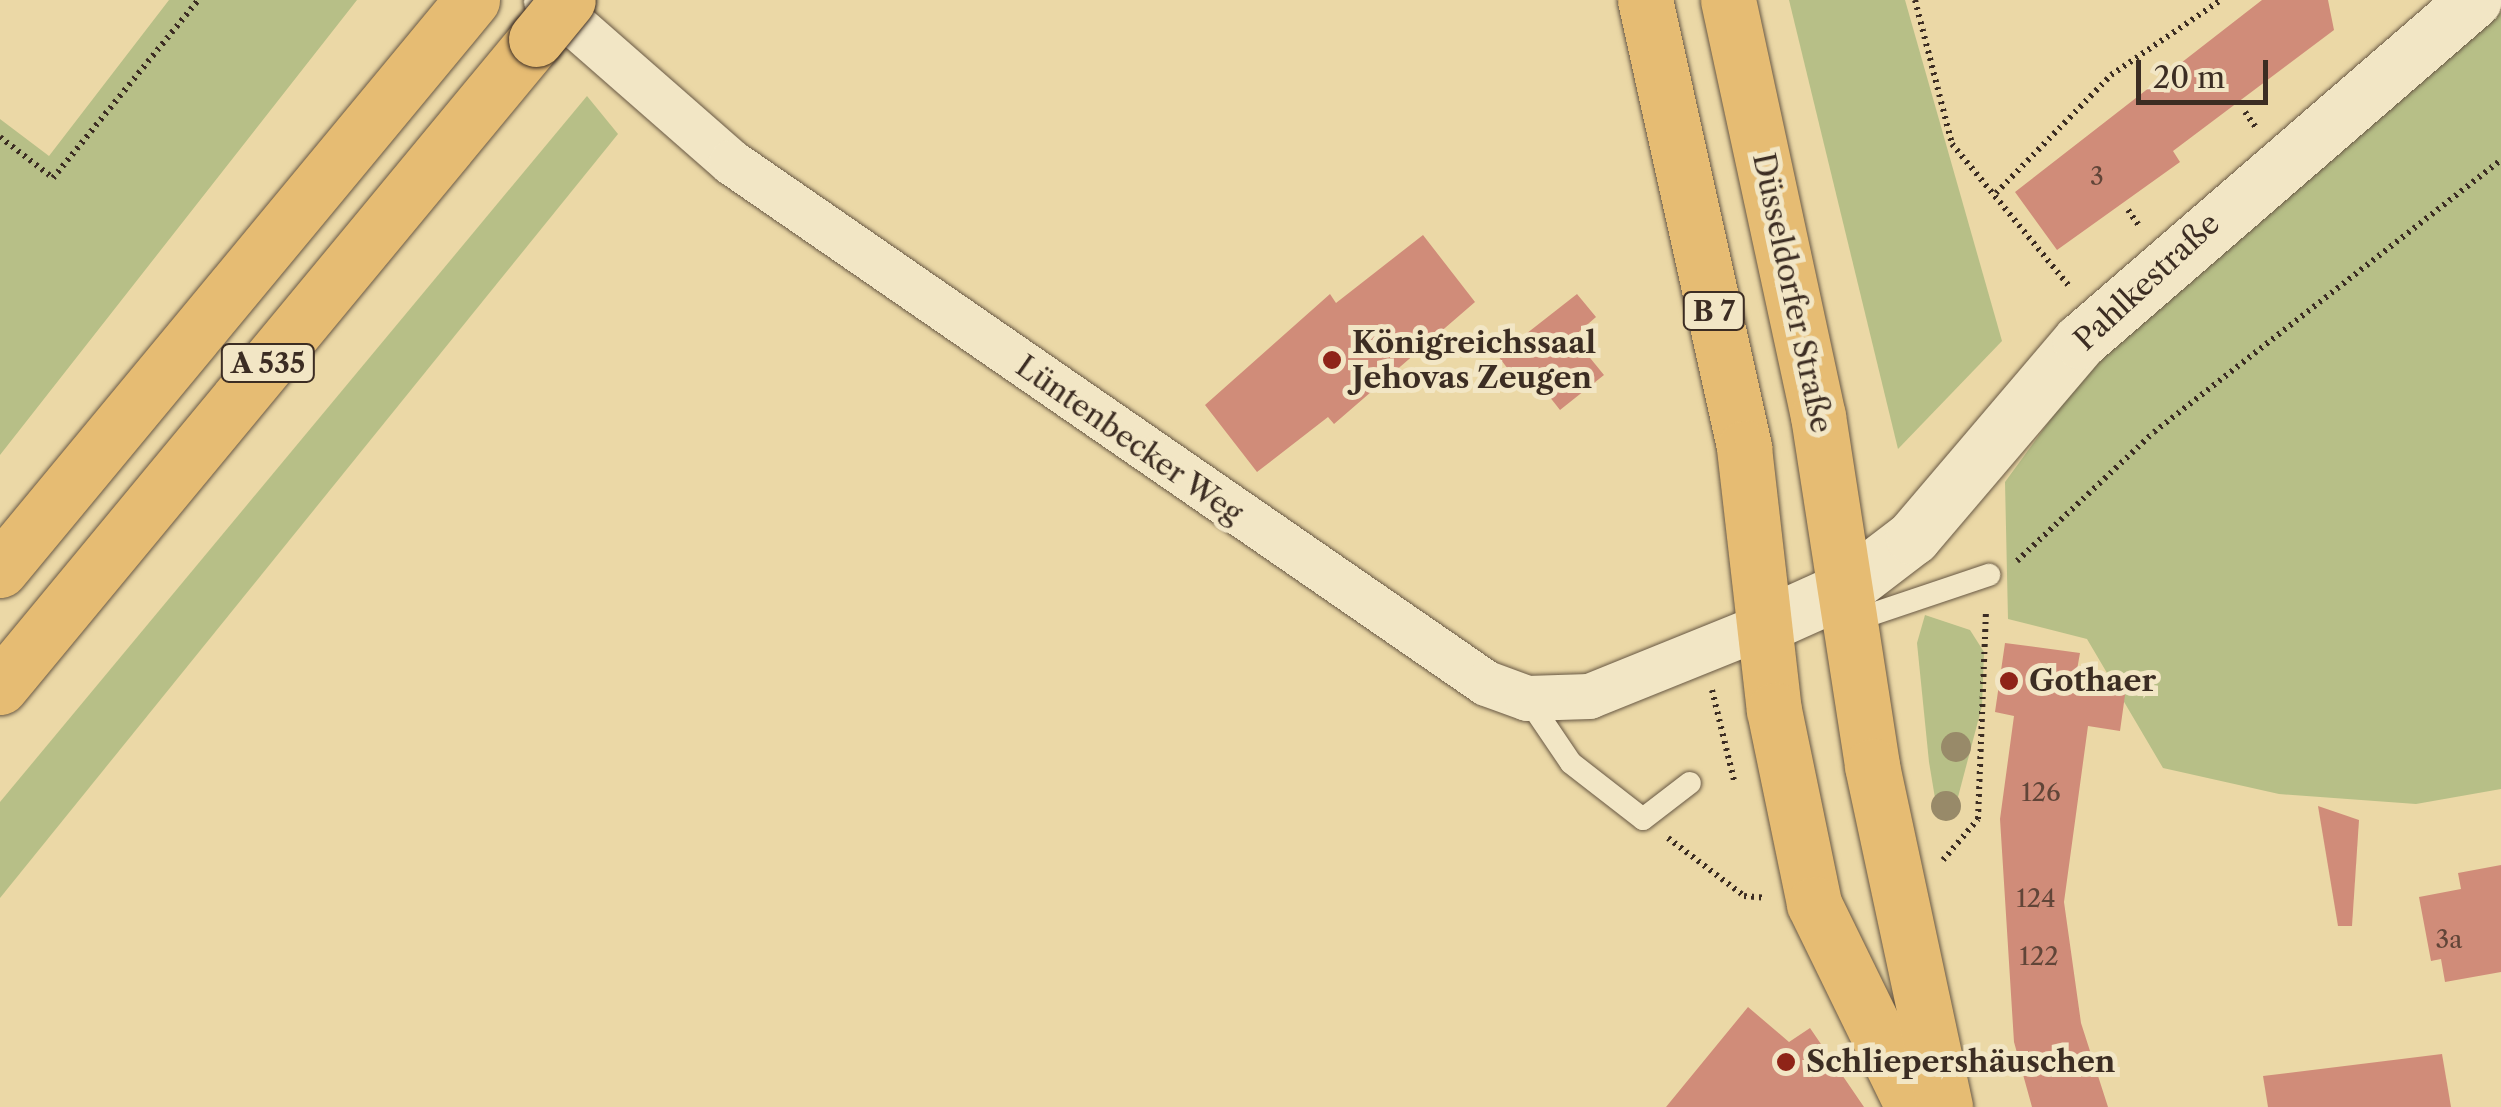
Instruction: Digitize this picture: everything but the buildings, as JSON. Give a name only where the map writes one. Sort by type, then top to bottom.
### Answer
[{"type":"main road","name":"A 535","points":[[0,570],[472,0]]},
{"type":"main road","name":"B 7","points":[[1645,0],[1738,418],[1768,624],[1788,901],[1912,1107]]},
{"type":"main road","name":"Düsseldorfer Straße","points":[[1728,0],[1847,605],[1900,911],[1945,1107]]},
{"type":"main road","name":"A 535","points":[[0,687],[550,13]]},
{"type":"street","name":"Pahlkestraße","points":[[1847,605],[1968,481],[2098,325],[2443,9]]},
{"type":"street","name":"Lüntenbecker Weg","points":[[550,13],[731,162],[1443,659],[1527,698],[1589,696],[1704,654],[1768,624]]},
{"type":"street","points":[[1768,624],[1847,605]]},
{"type":"lane","points":[[1847,605],[1989,575]]},
{"type":"lane","points":[[1527,698],[1571,763],[1643,819],[1690,783]]},
{"type":"path","points":[[0,138],[53,178],[198,0]]},
{"type":"path","points":[[1915,0],[1952,144],[1996,193],[2098,325]]},
{"type":"path","points":[[1996,193],[2111,75],[2221,0]]},
{"type":"path","points":[[1900,911],[1978,820],[1989,575],[2044,543],[2154,432],[2501,160]]},
{"type":"path","points":[[1704,654],[1736,791]]},
{"type":"path","points":[[1643,819],[1744,896],[1788,901]]},
{"type":"path","points":[[1758,880],[1788,901]]},
{"type":"green space","points":[[169,0],[357,0],[0,455],[0,119],[49,156]]},
{"type":"green space","points":[[1789,0],[1905,0],[2002,341],[1898,449]]},
{"type":"green space","points":[[2501,12],[2501,789],[2416,804],[2279,794],[2163,768],[2087,639],[2008,619],[2005,482],[2077,383],[2145,313]]},
{"type":"green space","points":[[587,96],[618,134],[0,898],[0,802]]},
{"type":"green space","points":[[1925,615],[1970,630],[1984,652],[1982,706],[1953,816],[1937,810],[1929,762],[1917,643]]},
{"type":"place","name":"Königreichssaal Jehovas Zeugen","points":[[1332,360]]},
{"type":"place","name":"Gothaer","points":[[2009,681]]},
{"type":"place","name":"Schliepershäuschen","points":[[1786,1062]]}]
